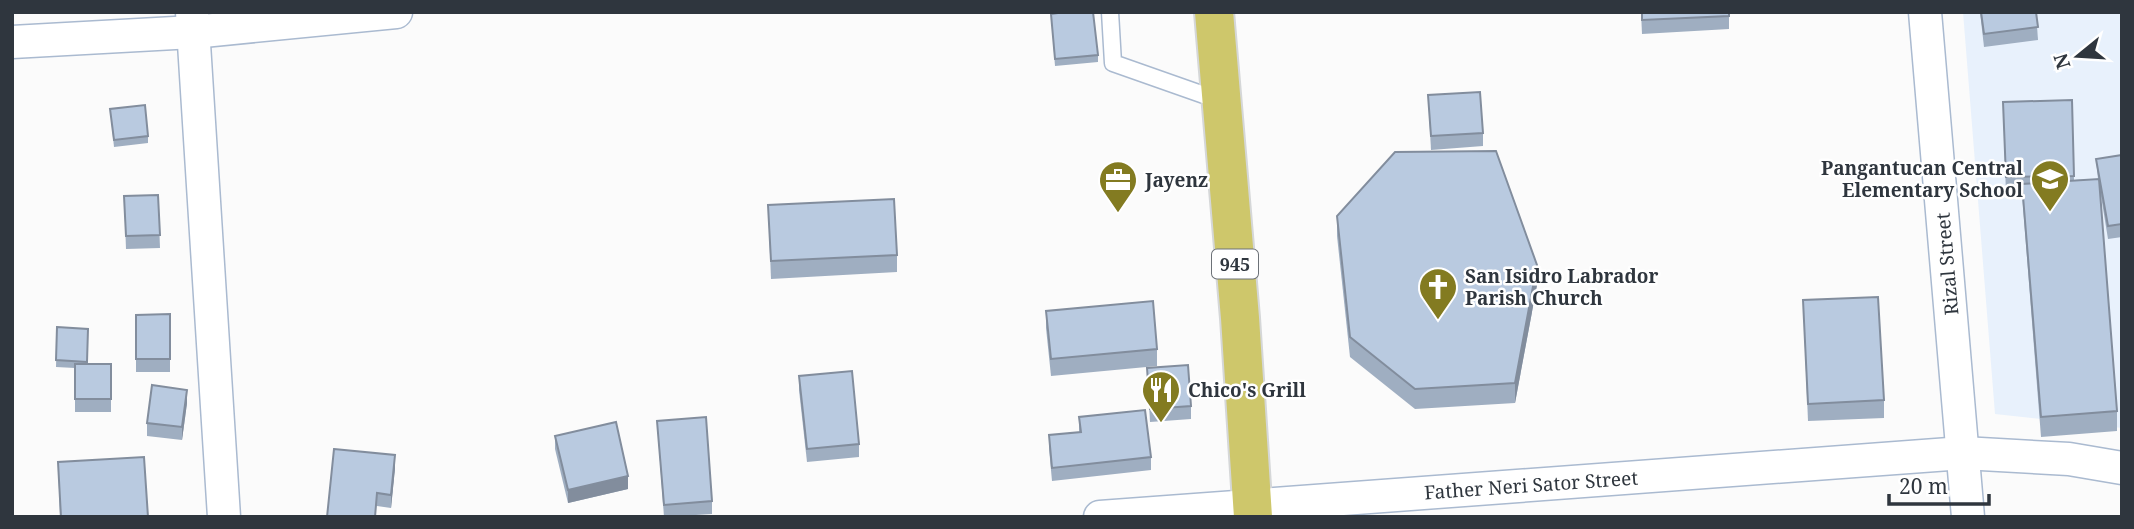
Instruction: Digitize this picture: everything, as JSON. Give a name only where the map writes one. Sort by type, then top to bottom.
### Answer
[{"type":"main road","name":"945","points":[[1214,12],[1253,511]]},
{"type":"street","points":[[12,42],[192,22],[396,12]]},
{"type":"street","name":"Rizal Street","points":[[1925,12],[1968,517]]},
{"type":"street","points":[[192,22],[224,517]]},
{"type":"street","name":"Father Neri Sator Street","points":[[1100,517],[1253,511],[1963,453],[2069,458],[2122,468]]},
{"type":"lane","points":[[1110,12],[1113,63],[1222,101]]},
{"type":"shaded area","name":"Pangantucan Central Elementary School","points":[[1963,12],[2122,12],[2122,428],[1995,414]]},
{"type":"building","points":[[1093,12],[1098,55],[1055,59],[1051,14]]},
{"type":"building","points":[[1642,12],[1729,12],[1729,16],[1642,20]]},
{"type":"building","points":[[1981,12],[2036,12],[2038,27],[1984,34]]},
{"type":"building","points":[[1480,92],[1483,133],[1431,136],[1428,95]]},
{"type":"building","points":[[2072,100],[2074,176],[2006,177],[2003,102]]},
{"type":"building","points":[[145,105],[148,136],[114,140],[110,109]]},
{"type":"building","name":"San Isidro Labrador Parish Church","points":[[1496,151],[1537,265],[1515,383],[1415,389],[1350,337],[1337,216],[1395,152]]},
{"type":"building","points":[[2122,155],[2122,224],[2108,226],[2096,159]]},
{"type":"building","points":[[2099,179],[2117,411],[2041,417],[2022,184]]},
{"type":"building","points":[[158,195],[160,235],[126,236],[124,196]]},
{"type":"building","points":[[894,199],[897,255],[771,261],[768,205]]},
{"type":"building","points":[[1878,297],[1884,400],[1808,404],[1803,300]]},
{"type":"building","points":[[1153,301],[1157,349],[1051,359],[1046,311]]},
{"type":"building","points":[[170,314],[170,359],[136,359],[136,315]]},
{"type":"building","points":[[57,327],[88,329],[87,362],[56,360]]},
{"type":"building","points":[[75,364],[111,364],[111,399],[75,399]]},
{"type":"building","points":[[1188,365],[1191,406],[1150,409],[1147,368]]},
{"type":"building","points":[[852,371],[859,444],[807,449],[799,376]]},
{"type":"building","points":[[152,385],[187,390],[182,427],[147,423]]},
{"type":"building","points":[[1145,410],[1151,457],[1052,468],[1049,435],[1081,432],[1079,417]]},
{"type":"building","points":[[706,417],[712,501],[664,505],[657,421]]},
{"type":"building","points":[[616,422],[628,476],[568,490],[555,436]]},
{"type":"building","points":[[334,449],[395,455],[391,495],[377,493],[375,517],[327,517]]},
{"type":"building","points":[[144,457],[148,517],[61,517],[58,462]]},
{"type":"place","name":"Pangantucan Central Elementary School","points":[[2050,213]]},
{"type":"place","name":"Jayenz","points":[[1118,214]]},
{"type":"place","name":"San Isidro Labrador Parish Church","points":[[1438,321]]},
{"type":"place","name":"Chico's Grill","points":[[1161,424]]}]
